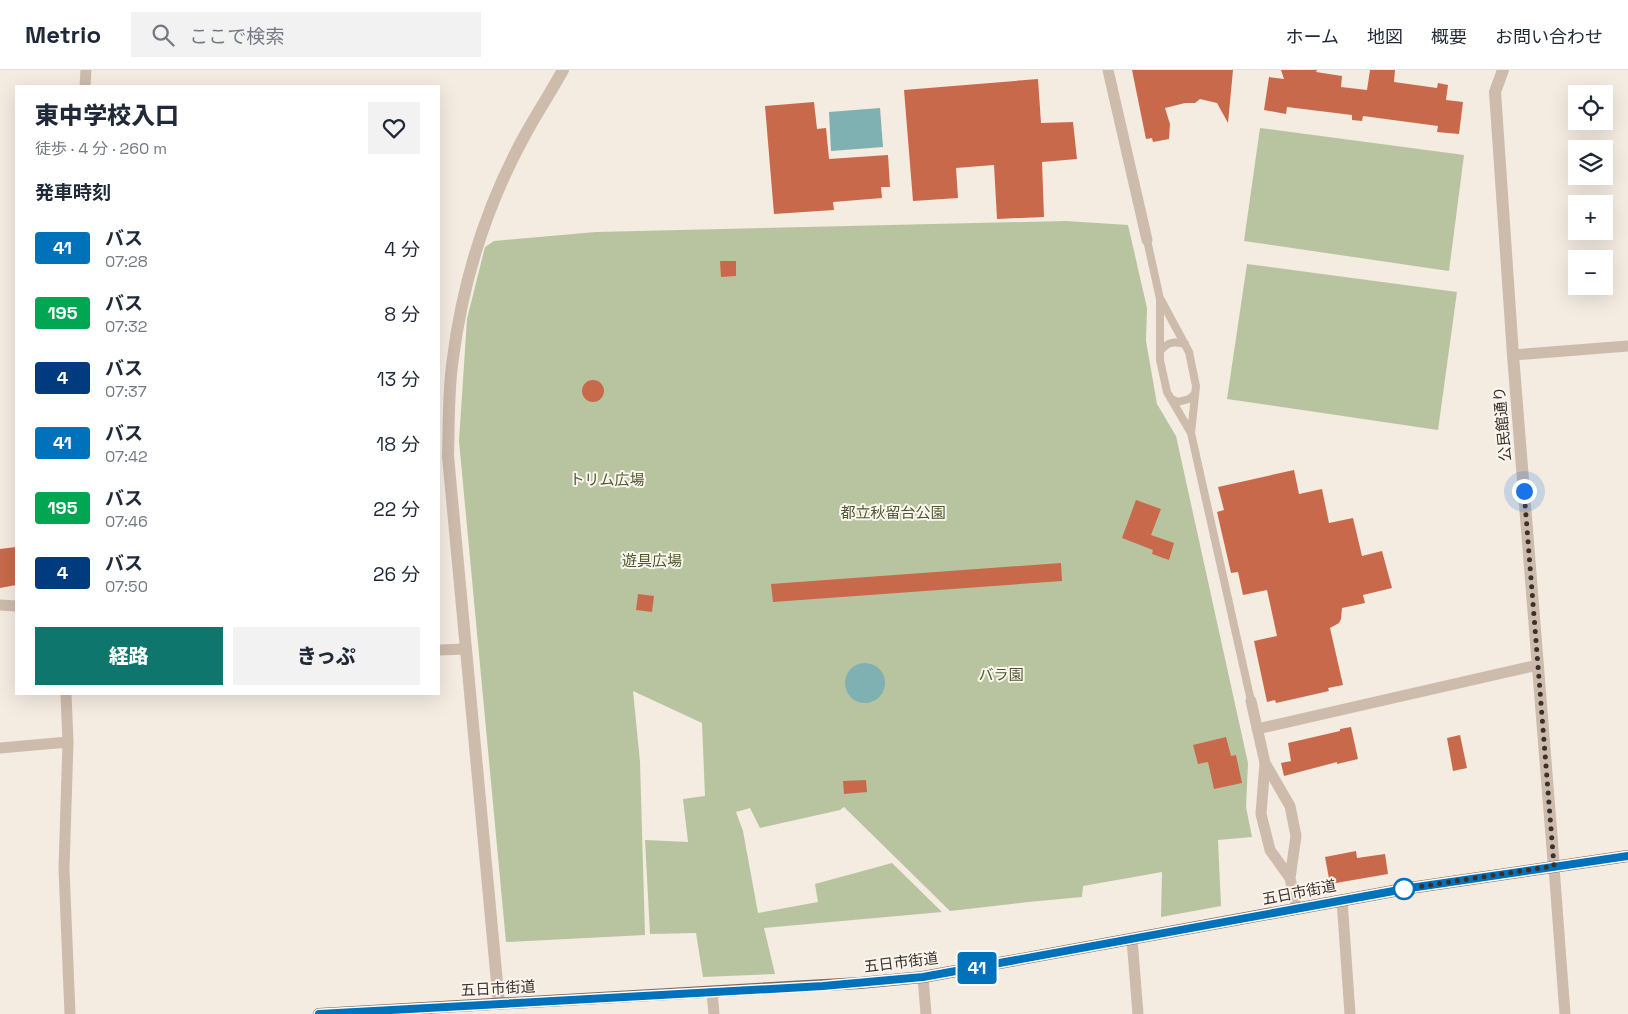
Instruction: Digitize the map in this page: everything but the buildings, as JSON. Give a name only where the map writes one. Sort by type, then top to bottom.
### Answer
[{"type":"main road","name":"五日市街道","points":[[319,1014],[860,983],[923,977],[1410,888],[1628,856]]},
{"type":"street","points":[[86,70],[86,85]]},
{"type":"street","points":[[499,1004],[448,456],[450,394],[454,350],[463,298],[484,226],[498,190],[524,136],[563,70]]},
{"type":"street","points":[[1108,70],[1160,299],[1160,351],[1167,392],[1191,432]]},
{"type":"street","name":"公民館通り","points":[[1503,70],[1495,92],[1513,355],[1554,866]]},
{"type":"street","points":[[1160,299],[1189,352],[1196,386],[1191,432],[1265,763],[1290,806],[1296,836],[1290,878],[1297,908]]},
{"type":"street","points":[[1160,351],[1166,344],[1175,342],[1185,344]]},
{"type":"street","points":[[1513,355],[1628,346]]},
{"type":"street","points":[[1171,399],[1178,402],[1189,399],[1195,394]]},
{"type":"street","points":[[0,605],[15,606]]},
{"type":"street","points":[[440,650],[466,649]]},
{"type":"street","points":[[1257,729],[1538,665]]},
{"type":"street","points":[[66,695],[68,742],[64,869],[70,1014]]},
{"type":"street","points":[[0,748],[68,742]]},
{"type":"street","points":[[1265,763],[1261,814],[1270,850],[1290,878]]},
{"type":"street","points":[[1261,814],[1266,802],[1277,799],[1290,806]]},
{"type":"street","points":[[1270,850],[1280,855],[1289,854],[1295,847]]},
{"type":"street","points":[[1554,866],[1565,1014]]},
{"type":"street","points":[[1342,900],[1350,1014]]},
{"type":"street","points":[[1132,939],[1138,1014]]},
{"type":"street","points":[[923,977],[926,1014]]},
{"type":"street","points":[[712,992],[714,1014]]},
{"type":"green space","points":[[1260,128],[1464,155],[1449,271],[1244,241]]},
{"type":"green space","name":"都立秋留台公園","points":[[1066,221],[1128,225],[1147,308],[1146,341],[1157,404],[1176,436],[1248,763],[1246,807],[1252,837],[1218,840],[1221,906],[1161,917],[1162,872],[1083,886],[1082,897],[950,911],[844,807],[840,810],[760,828],[750,808],[736,812],[743,831],[758,913],[818,902],[815,884],[892,863],[942,912],[764,928],[775,974],[703,977],[696,933],[650,934],[645,840],[688,842],[683,799],[705,796],[702,723],[633,691],[640,762],[645,935],[506,942],[459,441],[467,319],[485,247],[494,241],[596,232]]},
{"type":"green space","points":[[1247,264],[1457,292],[1438,430],[1227,399]]},
{"type":"water","points":[[880,108],[883,147],[831,151],[829,112]]},
{"type":"water","points":[[861,663],[869,663],[876,666],[882,672],[885,683],[882,694],[876,700],[869,703],[861,703],[854,700],[848,694],[845,687],[845,679],[848,672],[854,666]]},
{"type":"bus line","name":"41","points":[[319,1014],[823,986],[923,977],[1410,888],[1628,856]]},
{"type":"route","points":[[1404,889],[1554,866],[1524,491]]},
{"type":"park label","name":"トリム広場","points":[[607,479]]},
{"type":"park label","name":"遊具広場","points":[[652,560]]},
{"type":"park label","name":"バラ園","points":[[1001,674]]}]
